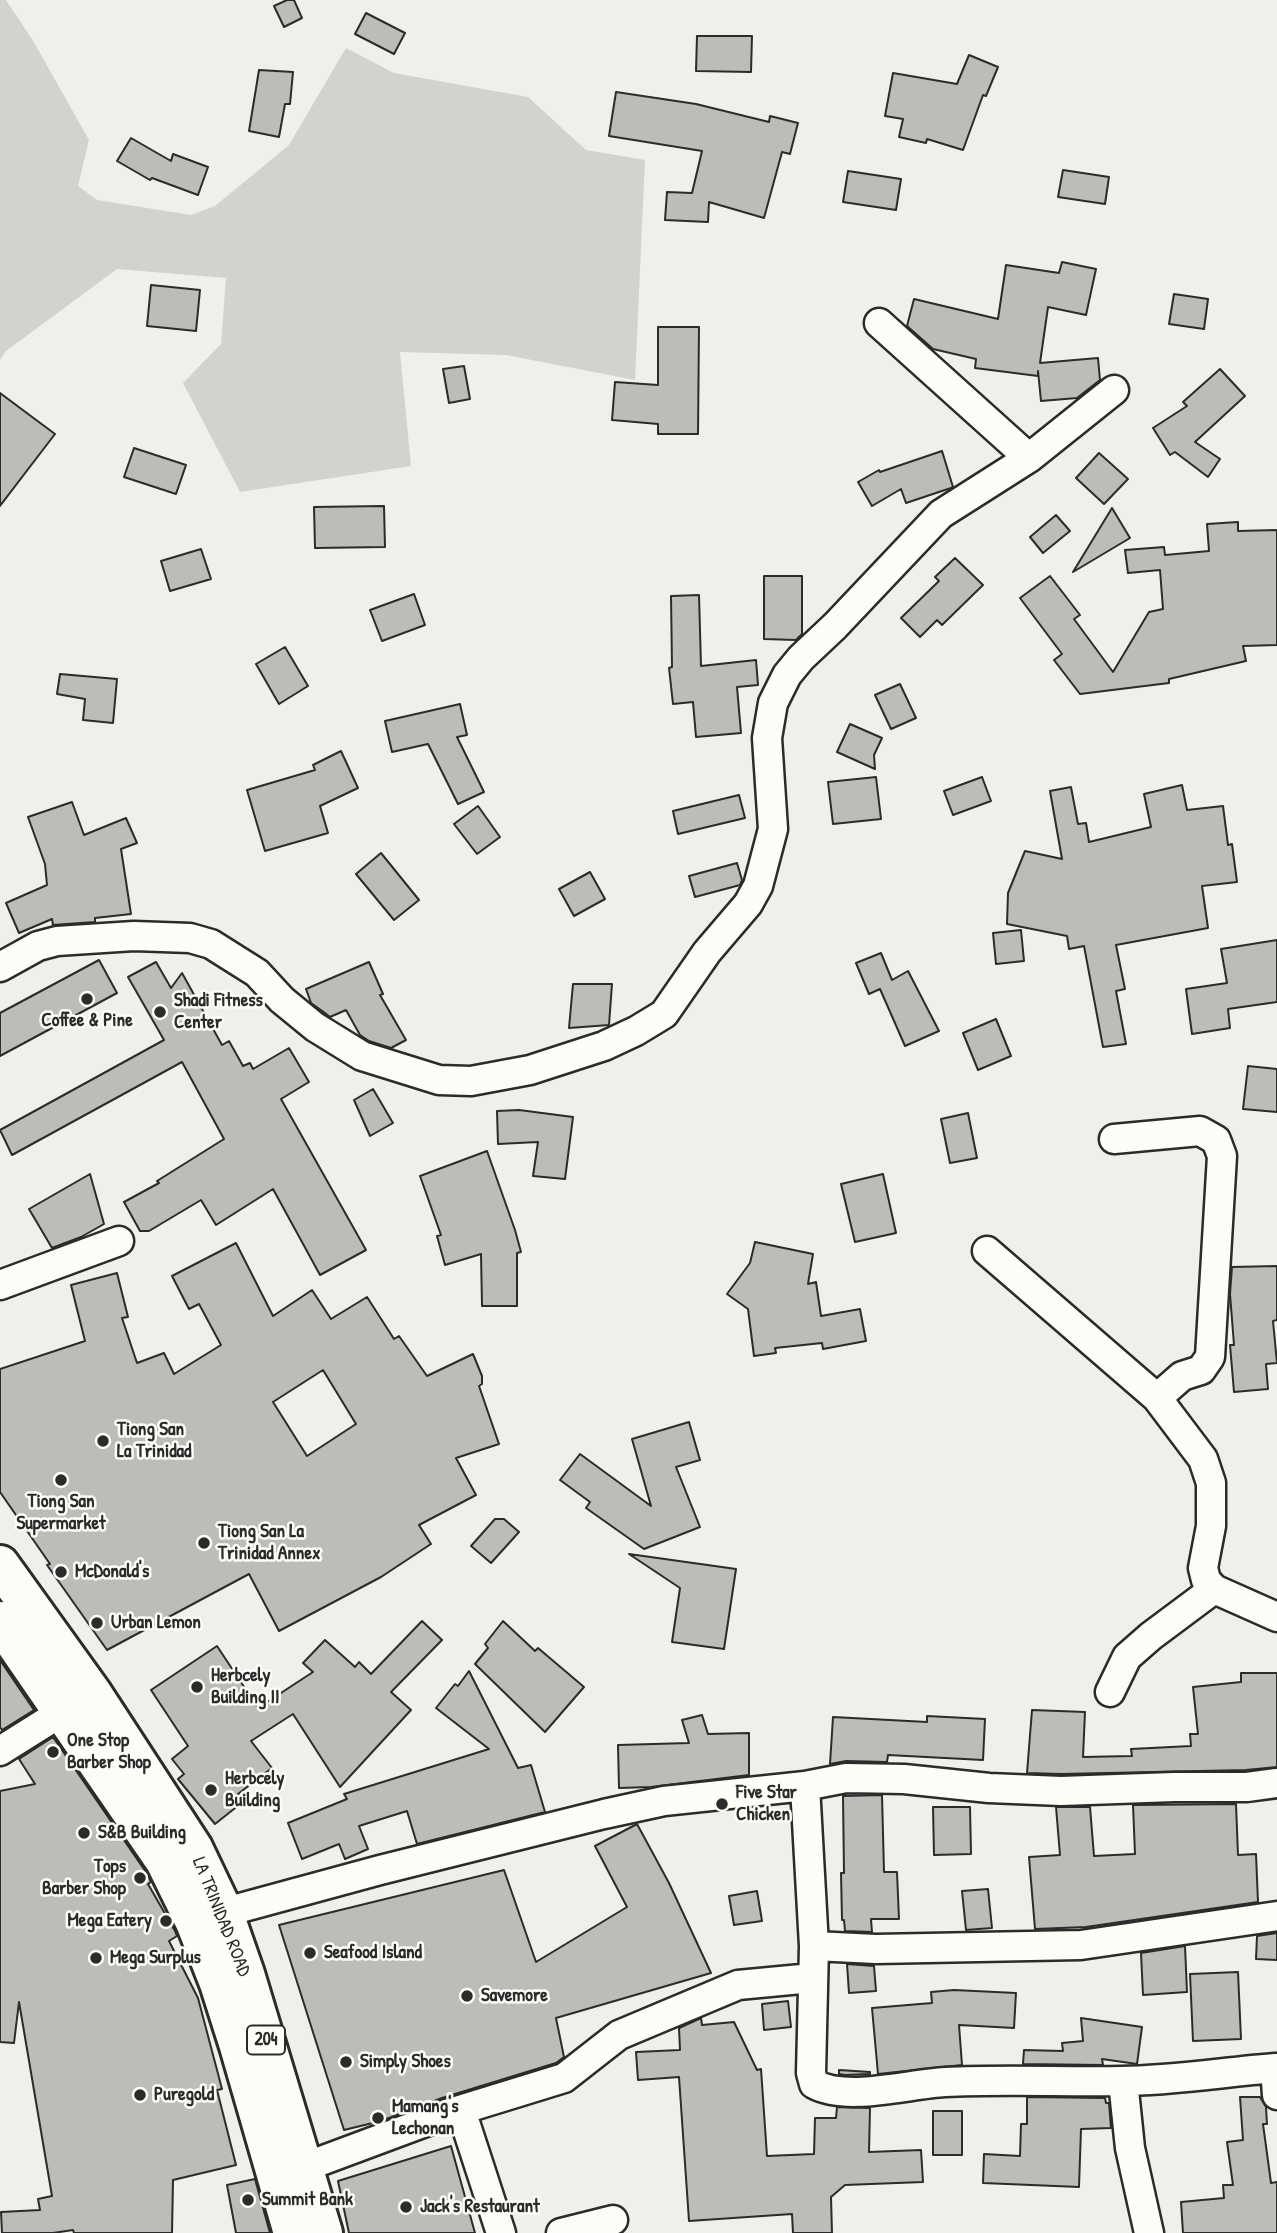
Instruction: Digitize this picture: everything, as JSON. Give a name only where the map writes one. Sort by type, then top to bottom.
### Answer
[{"type":"highway","name":"LA TRINIDAD ROAD","points":[[0,1565],[77,1703]]},
{"type":"highway","name":"LA TRINIDAD ROAD","points":[[0,1622],[77,1703],[193,1848],[209,1917],[256,2008],[290,2173],[293,2233]]},
{"type":"highway","name":"LA TRINIDAD ROAD","points":[[290,2173],[323,2233]]},
{"type":"street","points":[[879,323],[1029,458]]},
{"type":"street","points":[[0,967],[38,946],[57,941],[134,936],[190,938],[211,944],[257,973],[282,1000],[314,1027],[362,1056],[439,1080],[471,1081],[530,1070],[604,1046],[636,1031],[664,1014],[707,953],[748,904],[758,886],[773,830],[767,738],[773,703],[787,676],[801,658],[941,514],[1029,458],[1114,390]]},
{"type":"street","points":[[1114,1139],[1200,1131],[1216,1140],[1222,1156],[1210,1357],[1201,1370],[1182,1376],[1157,1398]]},
{"type":"street","points":[[0,1285],[119,1241]]},
{"type":"street","points":[[987,1251],[1157,1398],[1203,1459],[1211,1483],[1211,1526],[1203,1568],[1206,1580],[1214,1589],[1277,1617]]},
{"type":"street","points":[[1110,1692],[1127,1657],[1214,1589]]},
{"type":"street","points":[[0,1751],[77,1703]]},
{"type":"street","points":[[209,1917],[604,1814],[664,1801],[805,1786],[846,1778],[904,1779],[989,1788],[1061,1791],[1247,1787],[1277,1783]]},
{"type":"street","points":[[805,1786],[814,1945],[811,2073],[814,2084],[823,2089],[850,2092],[944,2082],[1123,2081],[1275,2068],[1277,2095]]},
{"type":"street","points":[[814,1945],[903,1948],[1080,1945],[1277,1916]]},
{"type":"street","points":[[290,2173],[461,2110],[564,2078],[619,2035],[738,1985],[812,1978]]},
{"type":"street","points":[[1123,2081],[1130,2148],[1149,2233]]},
{"type":"street","points":[[461,2110],[501,2233]]},
{"type":"street","points":[[561,2233],[612,2220]]},
{"type":"shaded area","points":[[0,0],[6,0],[32,39],[89,140],[78,186],[97,200],[191,215],[215,206],[289,145],[346,48],[394,73],[528,97],[586,150],[645,160],[635,380],[506,355],[400,352],[411,466],[240,492],[183,383],[221,344],[226,278],[117,269],[6,351],[0,360]]},
{"type":"building","points":[[294,0],[302,18],[284,27],[274,6]]},
{"type":"building","points":[[366,13],[405,33],[394,54],[355,34]]},
{"type":"building","points":[[697,36],[752,36],[751,72],[696,71]]},
{"type":"building","points":[[969,55],[998,67],[986,96],[983,95],[963,150],[927,139],[926,143],[899,137],[903,119],[885,116],[893,73],[957,84]]},
{"type":"building","points":[[259,70],[293,72],[290,104],[285,104],[279,137],[249,131]]},
{"type":"building","points":[[616,92],[696,104],[769,122],[770,116],[798,123],[790,154],[782,152],[764,218],[709,202],[708,222],[665,220],[667,192],[692,193],[702,151],[609,136]]},
{"type":"building","points":[[131,138],[171,161],[173,154],[208,167],[198,195],[152,178],[150,180],[117,161]]},
{"type":"building","points":[[1063,170],[1109,177],[1105,204],[1058,197]]},
{"type":"building","points":[[848,171],[901,179],[896,210],[843,202]]},
{"type":"building","points":[[1062,262],[1096,269],[1086,315],[1048,307],[1040,363],[1098,358],[1100,380],[1077,398],[1041,401],[1038,371],[1038,376],[975,368],[976,359],[933,349],[907,326],[914,299],[998,319],[1006,265],[1059,273]]},
{"type":"building","points":[[151,285],[200,290],[196,331],[147,326]]},
{"type":"building","points":[[1174,294],[1208,299],[1204,329],[1169,324]]},
{"type":"building","points":[[658,327],[699,327],[698,434],[658,434],[658,424],[612,420],[615,382],[658,385]]},
{"type":"building","points":[[464,366],[470,399],[449,403],[443,369]]},
{"type":"building","points":[[1220,369],[1245,396],[1195,442],[1220,459],[1208,477],[1175,452],[1170,455],[1153,428],[1187,406],[1183,402]]},
{"type":"building","points":[[0,393],[55,434],[0,506]]},
{"type":"building","points":[[134,448],[186,465],[176,494],[124,477]]},
{"type":"building","points":[[942,451],[953,487],[951,488],[906,503],[901,489],[872,506],[858,482],[879,470],[880,472]]},
{"type":"building","points":[[1099,453],[1128,479],[1104,504],[1076,478]]},
{"type":"building","points":[[384,506],[385,547],[315,548],[314,507]]},
{"type":"building","points":[[1112,508],[1130,538],[1073,572]]},
{"type":"building","points":[[1056,515],[1070,531],[1043,553],[1030,537]]},
{"type":"building","points":[[1238,522],[1238,531],[1277,530],[1277,645],[1243,646],[1246,661],[1169,679],[1169,683],[1080,694],[1054,660],[1062,654],[1020,598],[1050,576],[1080,615],[1074,619],[1113,672],[1149,612],[1163,609],[1160,570],[1128,573],[1125,550],[1164,547],[1165,555],[1209,551],[1207,524]]},
{"type":"building","points":[[201,549],[211,579],[170,591],[161,561]]},
{"type":"building","points":[[955,558],[983,585],[942,625],[937,620],[920,637],[901,618],[939,581],[935,577]]},
{"type":"building","points":[[764,576],[802,576],[802,634],[796,640],[764,639]]},
{"type":"building","points":[[414,594],[425,625],[382,641],[370,610]]},
{"type":"building","points":[[699,595],[701,666],[756,660],[758,685],[737,687],[741,733],[696,737],[693,702],[673,704],[669,668],[672,667],[671,596]]},
{"type":"building","points":[[285,647],[308,686],[279,704],[256,664]]},
{"type":"building","points":[[60,674],[117,679],[113,723],[83,720],[85,699],[57,694]]},
{"type":"building","points":[[900,684],[916,718],[891,729],[875,695]]},
{"type":"building","points":[[460,704],[467,735],[457,737],[484,792],[458,804],[428,744],[392,752],[385,721]]},
{"type":"building","points":[[850,724],[882,738],[874,755],[875,769],[837,752]]},
{"type":"building","points":[[341,751],[358,788],[320,806],[328,833],[265,851],[247,790],[315,770],[313,765]]},
{"type":"building","points":[[876,777],[881,819],[833,824],[828,782]]},
{"type":"building","points":[[982,777],[991,801],[953,815],[944,791]]},
{"type":"building","points":[[1182,785],[1187,810],[1223,806],[1228,845],[1232,844],[1237,882],[1202,886],[1208,928],[1116,945],[1125,989],[1116,991],[1126,1044],[1103,1047],[1084,946],[1069,949],[1067,936],[1007,924],[1008,893],[1025,851],[1062,859],[1050,791],[1071,787],[1078,824],[1086,823],[1089,842],[1151,827],[1144,794]]},
{"type":"building","points":[[739,795],[745,818],[678,834],[673,811]]},
{"type":"building","points":[[72,802],[84,835],[126,818],[137,843],[121,849],[131,914],[95,918],[95,922],[53,925],[52,919],[19,933],[6,903],[47,885],[45,864],[28,817]]},
{"type":"building","points":[[478,806],[500,837],[477,854],[454,824]]},
{"type":"building","points":[[381,853],[419,900],[394,920],[356,874]]},
{"type":"building","points":[[737,863],[742,880],[740,885],[695,897],[689,876]]},
{"type":"building","points":[[590,872],[605,899],[574,916],[559,889]]},
{"type":"building","points":[[1021,930],[1024,961],[996,964],[993,933]]},
{"type":"building","points":[[1277,940],[1277,1002],[1228,1009],[1230,1028],[1192,1034],[1186,989],[1227,983],[1221,949]]},
{"type":"building","points":[[881,953],[892,980],[908,971],[939,1031],[905,1046],[880,989],[869,994],[856,963]]},
{"type":"building","points":[[99,960],[117,993],[0,1056],[0,1013]]},
{"type":"building","points":[[156,962],[171,988],[182,973],[222,1045],[229,1041],[243,1066],[250,1063],[253,1069],[289,1048],[309,1082],[281,1099],[366,1250],[320,1275],[273,1189],[216,1225],[201,1200],[149,1231],[140,1231],[124,1202],[159,1183],[157,1181],[224,1139],[182,1062],[12,1155],[0,1130],[164,1040],[128,977]]},
{"type":"building","points":[[369,962],[383,994],[380,995],[406,1040],[391,1048],[360,1035],[346,1010],[330,1017],[311,1003],[306,989]]},
{"type":"building","points":[[573,984],[612,984],[609,1025],[569,1028]]},
{"type":"building","points":[[996,1019],[1011,1056],[978,1070],[963,1033]]},
{"type":"building","points":[[1248,1066],[1277,1069],[1277,1112],[1243,1109]]},
{"type":"building","points":[[373,1089],[393,1123],[370,1136],[354,1100]]},
{"type":"building","points":[[519,1110],[573,1117],[565,1179],[533,1176],[538,1142],[498,1144],[497,1111]]},
{"type":"building","points":[[968,1113],[977,1158],[950,1163],[941,1119]]},
{"type":"building","points":[[487,1151],[521,1252],[517,1253],[517,1306],[482,1306],[481,1254],[445,1265],[437,1236],[441,1235],[420,1176]]},
{"type":"building","points":[[90,1174],[104,1224],[81,1237],[52,1248],[29,1209]]},
{"type":"building","points":[[883,1174],[896,1233],[855,1242],[841,1184]]},
{"type":"building","points":[[755,1242],[813,1254],[808,1284],[816,1282],[821,1316],[860,1309],[866,1341],[823,1349],[822,1343],[775,1348],[776,1353],[754,1356],[748,1309],[727,1294],[750,1263]]},
{"type":"building","points":[[236,1243],[273,1316],[312,1290],[331,1319],[367,1297],[394,1339],[399,1336],[427,1376],[473,1354],[482,1376],[482,1384],[479,1386],[499,1444],[456,1458],[476,1495],[419,1525],[431,1544],[381,1577],[279,1631],[249,1574],[107,1650],[0,1492],[0,1369],[85,1341],[71,1285],[117,1273],[128,1317],[122,1318],[137,1363],[164,1353],[174,1374],[221,1345],[199,1304],[189,1309],[172,1276]],"holes":[[[323,1370],[356,1424],[307,1456],[273,1402]]]},
{"type":"building","points":[[1277,1266],[1277,1320],[1273,1321],[1277,1363],[1266,1364],[1268,1389],[1234,1392],[1230,1345],[1234,1345],[1230,1294],[1232,1267]]},
{"type":"building","points":[[689,1422],[700,1460],[676,1467],[700,1527],[644,1549],[586,1508],[590,1502],[560,1480],[580,1454],[651,1506],[632,1439]]},
{"type":"building","points":[[495,1519],[504,1519],[519,1532],[491,1563],[471,1546]]},
{"type":"building","points":[[629,1554],[736,1569],[724,1649],[672,1642],[680,1588]]},
{"type":"building","points":[[422,1621],[442,1640],[391,1692],[411,1710],[340,1787],[293,1714],[251,1741],[272,1768],[238,1794],[244,1801],[215,1824],[178,1779],[184,1774],[172,1759],[188,1746],[151,1690],[217,1646],[258,1708],[313,1672],[303,1663],[325,1640],[355,1667],[359,1662],[371,1674]]},
{"type":"building","points":[[503,1621],[535,1651],[538,1648],[584,1687],[545,1732],[475,1664],[488,1648],[485,1644]]},
{"type":"building","points":[[0,1660],[34,1710],[2,1730],[0,1727]]},
{"type":"building","points":[[469,1671],[518,1768],[531,1765],[545,1812],[417,1844],[407,1811],[359,1826],[368,1849],[345,1859],[339,1844],[302,1859],[288,1823],[347,1799],[344,1794],[489,1749],[436,1708]]},
{"type":"building","points":[[1241,1673],[1277,1673],[1277,1767],[1246,1770],[1027,1773],[1032,1710],[1085,1712],[1083,1757],[1132,1756],[1131,1749],[1191,1746],[1190,1734],[1198,1734],[1193,1687],[1241,1682]]},
{"type":"building","points":[[702,1715],[708,1734],[749,1733],[749,1775],[651,1787],[619,1788],[618,1745],[689,1743],[682,1720]]},
{"type":"building","points":[[927,1716],[985,1719],[983,1760],[888,1755],[887,1762],[846,1761],[830,1764],[833,1717],[927,1722]]},
{"type":"building","points":[[53,1737],[148,1875],[151,1882],[148,1884],[175,1931],[177,1936],[169,1941],[198,1998],[222,2089],[217,2090],[236,2165],[173,2180],[172,2233],[74,2233],[73,2230],[53,2233],[2,2233],[1,2212],[40,2210],[38,2199],[52,2196],[19,2002],[14,2043],[0,2042],[0,1791],[35,1784],[19,1759]]},
{"type":"building","points":[[882,1795],[884,1872],[897,1872],[899,1919],[871,1919],[872,1932],[845,1931],[842,1920],[841,1873],[844,1873],[843,1796]]},
{"type":"building","points":[[1236,1804],[1238,1855],[1256,1854],[1258,1902],[1086,1927],[1035,1929],[1029,1857],[1060,1855],[1056,1807],[1090,1807],[1094,1856],[1135,1854],[1133,1805]]},
{"type":"building","points":[[933,1807],[970,1807],[971,1854],[934,1855]]},
{"type":"building","name":"Savemore","points":[[637,1824],[669,1883],[711,1973],[556,2018],[564,2057],[556,2063],[442,2098],[381,2121],[344,2130],[279,1925],[504,1870],[536,1962],[627,1907],[595,1846]]},
{"type":"building","points":[[988,1889],[992,1928],[966,1930],[962,1891]]},
{"type":"building","points":[[757,1891],[762,1921],[734,1925],[729,1896]]},
{"type":"building","points":[[1277,1933],[1277,1960],[1256,1959],[1257,1936]]},
{"type":"building","points":[[1185,1946],[1187,1992],[1143,1995],[1141,1953]]},
{"type":"building","points":[[847,1964],[874,1966],[876,1991],[849,1993]]},
{"type":"building","points":[[1238,1972],[1241,2039],[1193,2041],[1190,1974]]},
{"type":"building","points":[[954,1990],[1016,1993],[1014,2028],[959,2025],[962,2065],[878,2074],[872,2008],[932,2003],[931,1992]]},
{"type":"building","points":[[788,2001],[791,2027],[764,2030],[762,2004]]},
{"type":"building","points":[[701,2018],[702,2025],[734,2022],[757,2070],[761,2069],[767,2156],[814,2154],[815,2118],[836,2118],[837,2107],[870,2108],[869,2152],[921,2150],[923,2182],[845,2185],[831,2197],[832,2233],[793,2233],[792,2214],[689,2221],[679,2077],[638,2080],[636,2052],[680,2050],[679,2028]]},
{"type":"building","points":[[1081,2018],[1142,2027],[1137,2064],[1102,2059],[1103,2065],[1023,2064],[1024,2050],[1063,2051],[1062,2043],[1083,2041]]},
{"type":"building","points":[[839,2070],[870,2074],[845,2075],[839,2074]]},
{"type":"building","points":[[1027,2097],[1105,2098],[1106,2103],[1109,2103],[1111,2128],[1081,2129],[1079,2187],[983,2183],[984,2154],[1020,2156],[1021,2124],[1027,2124]]},
{"type":"building","points":[[1240,2097],[1260,2097],[1266,2107],[1267,2124],[1263,2124],[1271,2183],[1277,2182],[1277,2233],[1183,2233],[1181,2202],[1224,2198],[1223,2185],[1233,2185],[1227,2142],[1243,2140]]},
{"type":"building","points":[[933,2111],[962,2111],[962,2155],[933,2155]]},
{"type":"building","name":"Jack's Restaurant","points":[[451,2146],[475,2233],[349,2233],[338,2181]]},
{"type":"building","name":"Summit Bank","points":[[255,2179],[270,2233],[236,2233],[227,2185]]},
{"type":"place","name":"Coffee & Pine","points":[[87,999]]},
{"type":"place","name":"Shadi Fitness Center","points":[[160,1012]]},
{"type":"place","name":"Tiong San La Trinidad","points":[[103,1441]]},
{"type":"place","name":"Tiong San Supermarket","points":[[61,1480]]},
{"type":"place","name":"Tiong San La Trinidad Annex","points":[[204,1543]]},
{"type":"place","name":"McDonald's","points":[[61,1572]]},
{"type":"place","name":"Urban Lemon","points":[[97,1623]]},
{"type":"place","name":"Herbcely Building II","points":[[197,1687]]},
{"type":"place","name":"One Stop Barber Shop","points":[[53,1752]]},
{"type":"place","name":"Herbcely Building","points":[[211,1790]]},
{"type":"place","name":"Five Star Chicken","points":[[722,1804]]},
{"type":"place","name":"S&B Building","points":[[84,1833]]},
{"type":"place","name":"Tops Barber Shop","points":[[140,1878]]},
{"type":"place","name":"Mega Eatery","points":[[166,1921]]},
{"type":"place","name":"Seafood Island","points":[[310,1953]]},
{"type":"place","name":"Mega Surplus","points":[[96,1958]]},
{"type":"place","name":"Savemore","points":[[467,1996]]},
{"type":"place","name":"Simply Shoes","points":[[346,2062]]},
{"type":"place","name":"Puregold","points":[[140,2095]]},
{"type":"place","name":"Mamang's Lechonan","points":[[378,2118]]},
{"type":"place","name":"Summit Bank","points":[[248,2200]]},
{"type":"place","name":"Jack's Restaurant","points":[[406,2207]]}]
